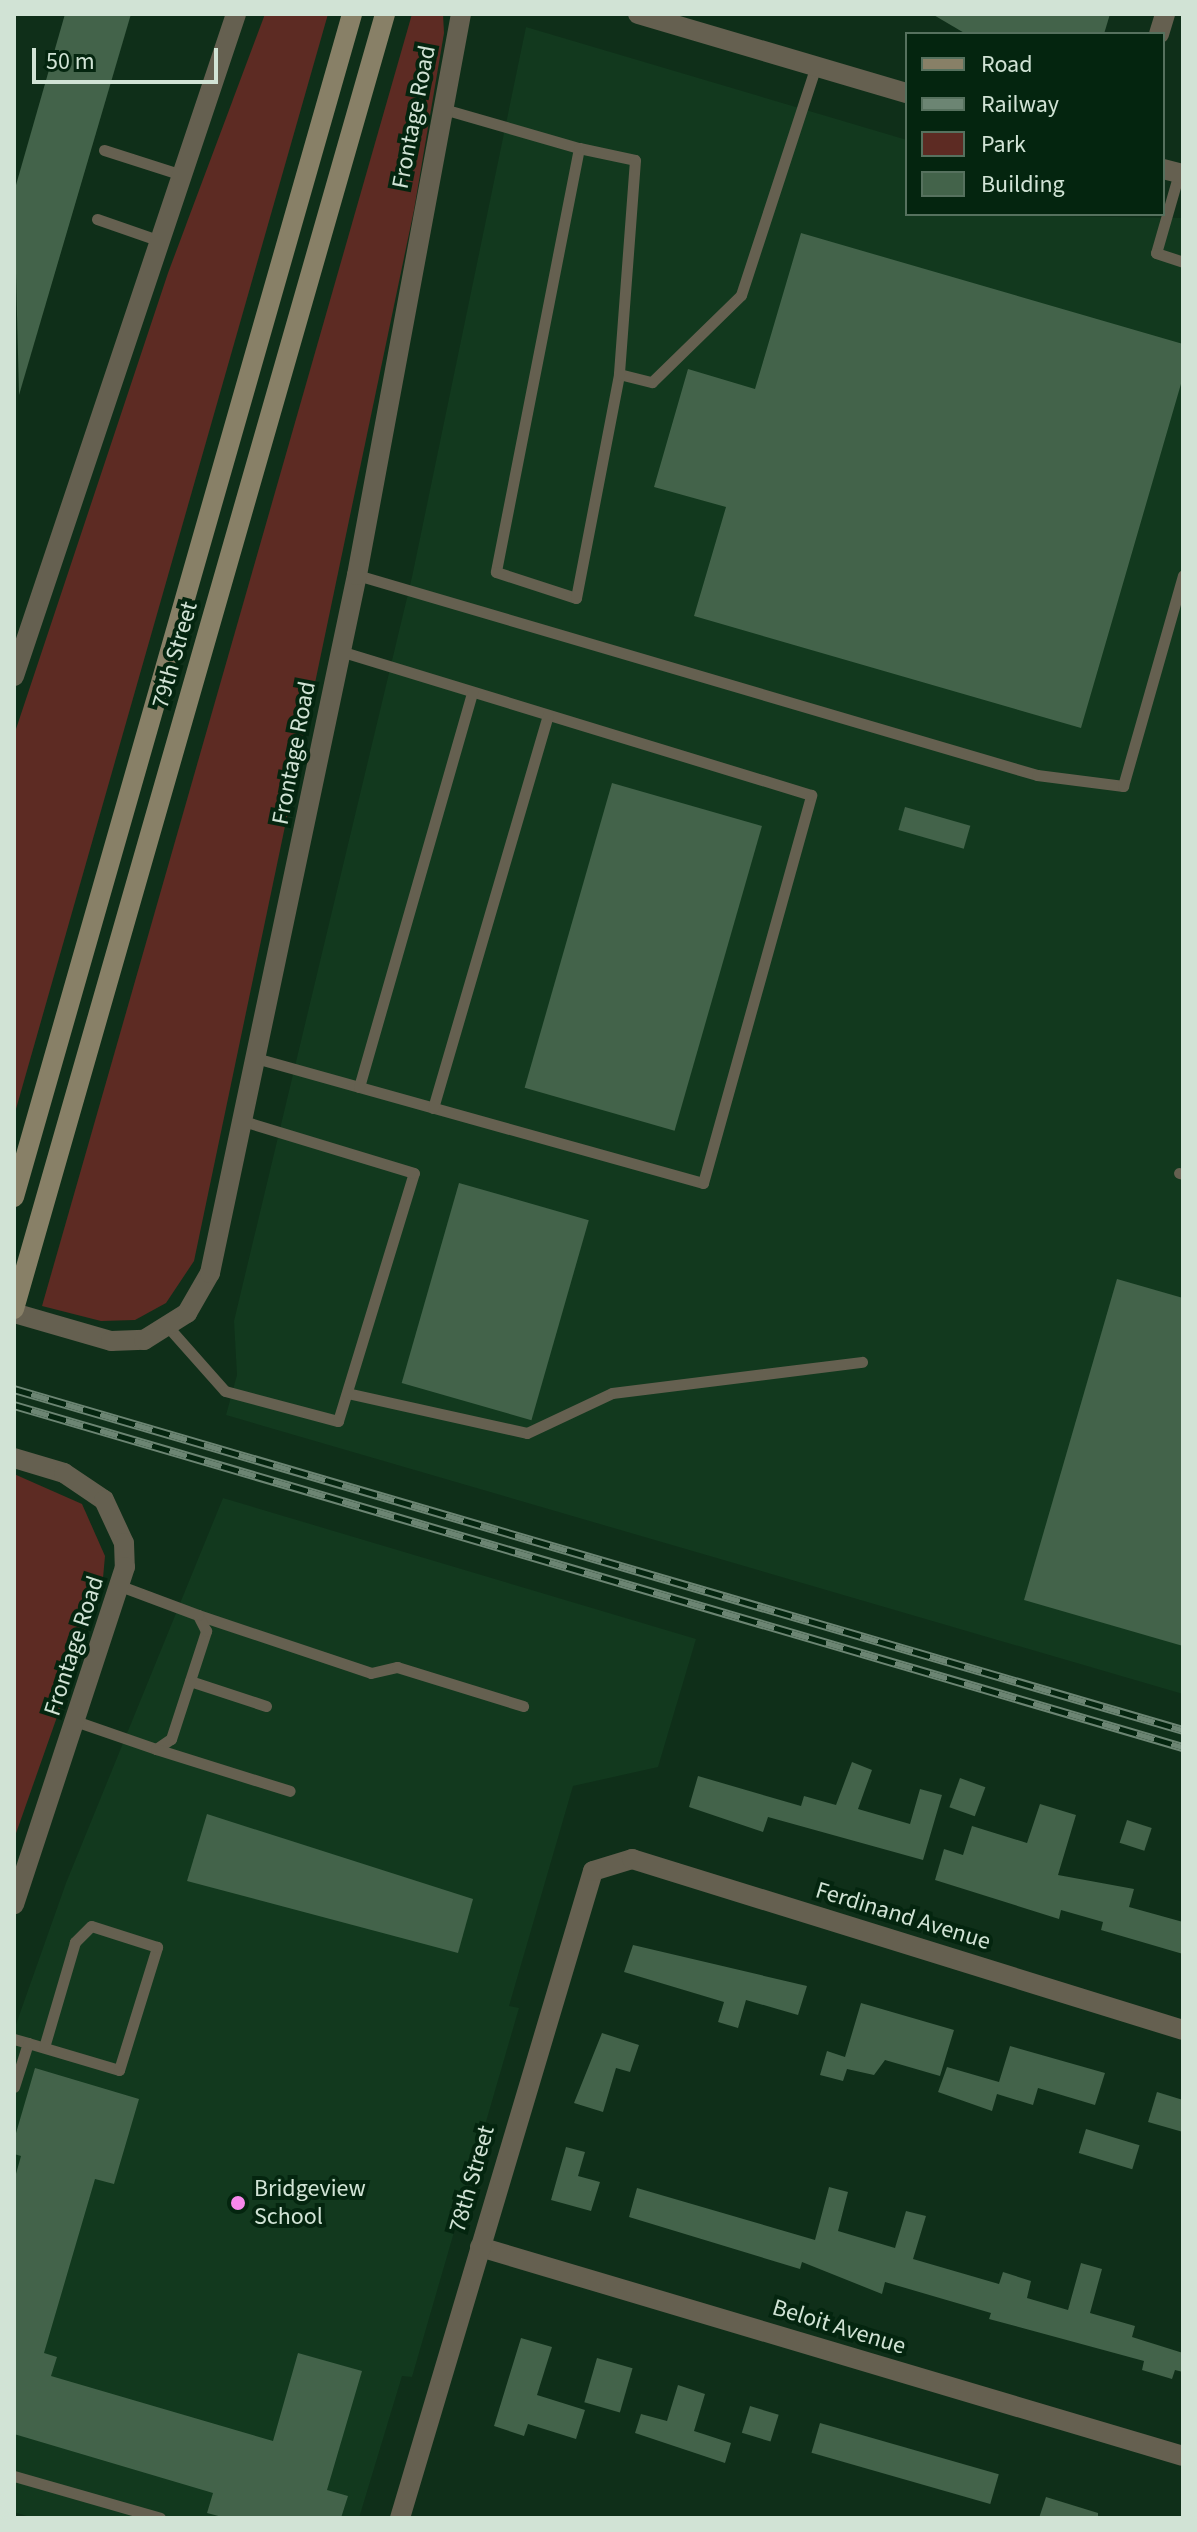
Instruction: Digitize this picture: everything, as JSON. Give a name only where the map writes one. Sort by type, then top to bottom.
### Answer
[{"type":"main road","name":"79th Street","points":[[14,1197],[352,14]]},
{"type":"main road","name":"79th Street","points":[[14,1311],[385,14]]},
{"type":"street","points":[[14,676],[236,14]]},
{"type":"street","name":"Frontage Road","points":[[14,1311],[111,1341],[144,1340],[169,1328],[201,1295],[210,1273],[246,1122],[342,652],[440,108],[461,14]]},
{"type":"street","points":[[638,14],[905,92]]},
{"type":"street","name":"Frontage Road","points":[[14,1458],[64,1473],[104,1500],[124,1543],[123,1587],[14,1904]]},
{"type":"street","name":"Ferdinand Avenue","points":[[607,1864],[632,1859],[1183,2030]]},
{"type":"street","name":"78th Street","points":[[400,2518],[585,1882],[607,1864]]},
{"type":"street","name":"Beloit Avenue","points":[[480,2247],[1183,2456]]},
{"type":"lane","points":[[619,374],[652,382],[741,295],[816,66]]},
{"type":"lane","points":[[440,108],[579,148],[635,160],[619,374],[576,598],[496,572],[579,148]]},
{"type":"lane","points":[[104,150],[182,175]]},
{"type":"lane","points":[[1165,215],[1175,172]]},
{"type":"lane","points":[[1165,216],[1156,253],[1183,262]]},
{"type":"lane","points":[[97,219],[160,241]]},
{"type":"lane","points":[[357,575],[1037,775],[1123,786],[1183,575]]},
{"type":"lane","points":[[259,1059],[703,1183],[811,795],[342,652]]},
{"type":"lane","points":[[359,1087],[472,692]]},
{"type":"lane","points":[[433,1108],[548,715]]},
{"type":"lane","points":[[169,1328],[225,1391],[338,1421],[414,1173],[246,1122]]},
{"type":"lane","points":[[347,1393],[527,1433],[612,1393],[862,1362]]},
{"type":"lane","points":[[123,1587],[371,1673],[397,1667],[523,1706]]},
{"type":"lane","points":[[156,1749],[171,1739],[206,1631],[198,1615]]},
{"type":"lane","points":[[190,1681],[266,1706]]},
{"type":"lane","points":[[78,1722],[290,1791]]},
{"type":"lane","points":[[14,2039],[119,2070],[157,1947],[91,1926],[75,1942],[44,2047]]},
{"type":"lane","points":[[14,2087],[28,2043]]},
{"type":"lane","points":[[14,2476],[160,2518]]},
{"type":"shaded area","points":[[526,27],[905,139],[905,216],[1183,218],[1183,1694],[226,1415],[237,1375],[234,1321],[412,577]]},
{"type":"shaded area","points":[[223,1498],[696,1639],[658,1767],[573,1786],[509,2006],[519,2008],[412,2377],[402,2376],[359,2518],[33,2518],[14,2512],[14,2030],[66,1883]]},
{"type":"green space","points":[[265,14],[328,14],[14,1116],[14,735],[168,273]]},
{"type":"green space","points":[[412,14],[443,14],[444,33],[414,210],[194,1261],[166,1303],[135,1320],[101,1321],[42,1306]]},
{"type":"green space","points":[[14,1474],[82,1504],[105,1556],[102,1589],[14,1839]]},
{"type":"building","points":[[65,14],[131,14],[19,395],[14,192]]},
{"type":"building","points":[[932,14],[1110,14],[1105,32],[963,32]]},
{"type":"building","points":[[801,233],[1183,344],[1183,377],[1081,728],[694,616],[726,507],[654,487],[688,369],[755,389]]},
{"type":"building","points":[[612,783],[762,826],[675,1131],[525,1088]]},
{"type":"building","points":[[905,807],[970,826],[964,849],[898,830]]},
{"type":"building","points":[[459,1183],[589,1220],[531,1420],[402,1383]]},
{"type":"building","points":[[1117,1279],[1183,1298],[1183,1646],[1024,1600]]},
{"type":"building","points":[[852,1762],[872,1770],[858,1809],[910,1824],[920,1789],[942,1795],[923,1860],[768,1817],[763,1832],[689,1807],[698,1776],[801,1806],[804,1796],[836,1805]]},
{"type":"building","points":[[960,1778],[985,1787],[975,1816],[949,1807]]},
{"type":"building","points":[[1040,1804],[1076,1815],[1058,1875],[1134,1889],[1129,1907],[1183,1922],[1183,1954],[1101,1930],[1103,1922],[1061,1910],[1059,1919],[935,1880],[944,1849],[963,1855],[972,1826],[1027,1843]]},
{"type":"building","points":[[207,1814],[473,1899],[458,1953],[187,1881]]},
{"type":"building","points":[[1127,1820],[1152,1828],[1144,1851],[1120,1843]]},
{"type":"building","points":[[633,1945],[807,1986],[798,2015],[746,2000],[738,2028],[718,2022],[724,2002],[624,1972]]},
{"type":"building","points":[[861,2003],[954,2030],[940,2076],[885,2060],[874,2075],[847,2069],[843,2081],[820,2075],[827,2051],[845,2057]]},
{"type":"building","points":[[602,2033],[639,2045],[630,2072],[616,2068],[603,2112],[574,2103]]},
{"type":"building","points":[[1010,2046],[1105,2073],[1095,2105],[1038,2088],[1033,2105],[997,2094],[992,2111],[938,2092],[947,2067],[999,2082]]},
{"type":"building","points":[[35,2068],[139,2099],[114,2184],[95,2179],[44,2353],[57,2357],[51,2376],[273,2441],[298,2353],[362,2371],[327,2490],[348,2496],[341,2518],[226,2518],[207,2513],[213,2493],[14,2434],[14,2181],[21,2156],[14,2154],[14,2140]]},
{"type":"building","points":[[1157,2092],[1183,2100],[1183,2132],[1148,2122]]},
{"type":"building","points":[[1086,2129],[1140,2145],[1132,2169],[1079,2153]]},
{"type":"building","points":[[566,2147],[585,2152],[578,2176],[600,2182],[591,2211],[551,2200]]},
{"type":"building","points":[[829,2187],[848,2192],[838,2231],[895,2248],[906,2211],[926,2216],[913,2259],[999,2284],[1003,2272],[1031,2281],[1027,2298],[1068,2310],[1081,2263],[1102,2269],[1090,2313],[1135,2326],[1132,2337],[1183,2353],[1183,2372],[1175,2370],[1172,2379],[1142,2370],[1144,2361],[989,2319],[991,2313],[885,2282],[882,2294],[802,2262],[800,2269],[629,2217],[637,2188],[815,2240]]},
{"type":"building","points":[[521,2338],[552,2347],[537,2395],[585,2410],[576,2439],[528,2424],[524,2436],[494,2426]]},
{"type":"building","points":[[597,2358],[633,2368],[620,2412],[584,2402]]},
{"type":"building","points":[[678,2385],[705,2394],[694,2431],[731,2443],[725,2463],[635,2433],[641,2414],[667,2421]]},
{"type":"building","points":[[750,2406],[779,2415],[771,2442],[742,2433]]},
{"type":"building","points":[[820,2423],[999,2474],[990,2504],[811,2453]]},
{"type":"building","points":[[1046,2497],[1098,2513],[1098,2518],[1039,2518]]},
{"type":"railway","points":[[14,1389],[1183,1730]]},
{"type":"railway","points":[[14,1405],[1183,1747]]},
{"type":"place","name":"Bridgeview School","points":[[238,2203]]}]
